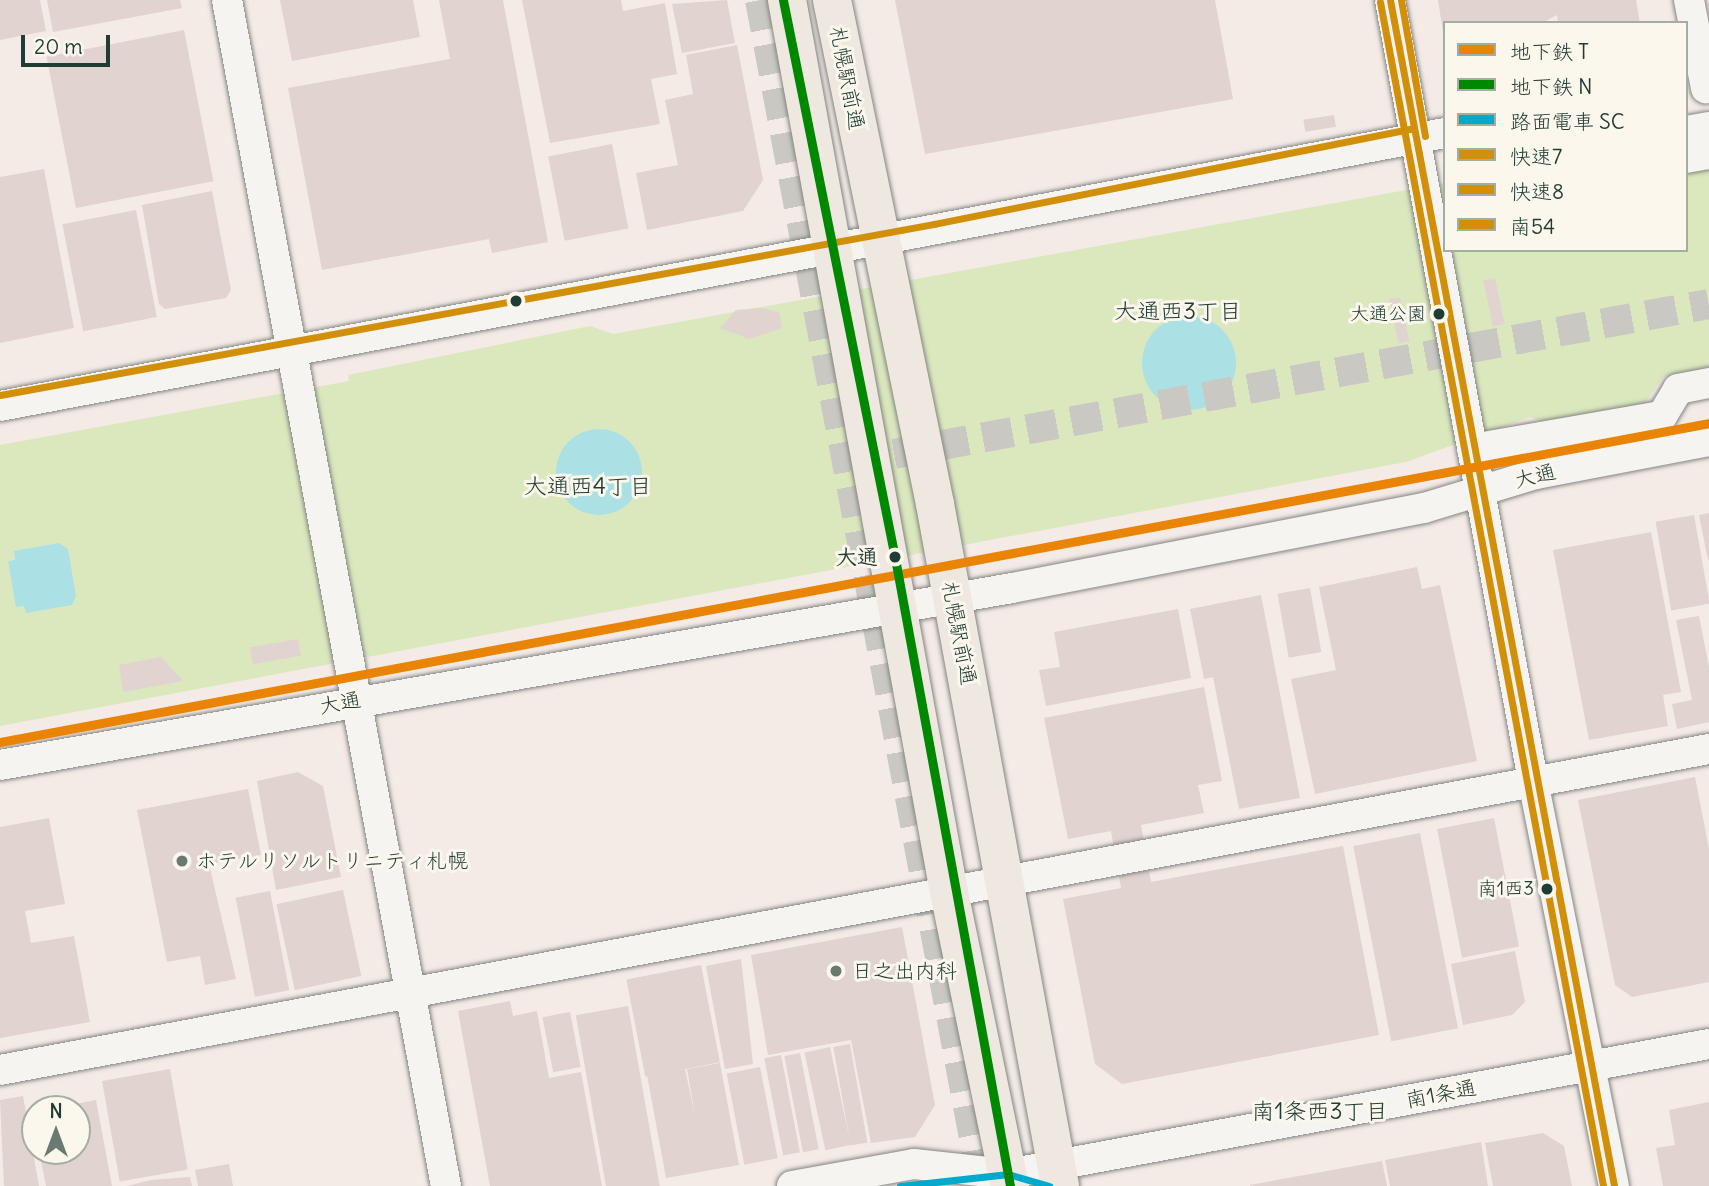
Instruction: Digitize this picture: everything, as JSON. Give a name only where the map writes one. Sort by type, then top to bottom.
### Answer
[{"type":"highway","points":[[787,0],[1000,1182]]},
{"type":"highway","name":"札幌駅前通","points":[[832,0],[952,597],[1058,1176]]},
{"type":"street","points":[[227,0],[446,1186]]},
{"type":"street","points":[[1390,0],[1533,782],[1614,1186]]},
{"type":"street","points":[[1689,0],[1700,89]]},
{"type":"street","points":[[1688,131],[1709,127]]},
{"type":"street","points":[[0,406],[832,254],[1443,133]]},
{"type":"street","points":[[1415,138],[1443,149]]},
{"type":"street","points":[[1688,158],[1709,154]]},
{"type":"street","points":[[1472,449],[1662,416],[1678,388],[1704,397]]},
{"type":"street","name":"大通","points":[[0,765],[952,597],[1424,508],[1536,474],[1709,441]]},
{"type":"street","points":[[0,1070],[412,996],[1709,749]]},
{"type":"street","name":"南1条通","points":[[792,1186],[923,1163],[1000,1182],[1058,1176],[1590,1065],[1709,1044]]},
{"type":"green space","name":"大通公園","points":[[1709,166],[1709,369],[1663,377],[1643,406],[1549,424],[1530,417],[1406,462],[0,726],[0,445],[349,381],[348,375],[590,326],[613,334],[1443,183],[1443,252],[1688,252],[1688,170]]},
{"type":"water","points":[[1189,316],[1207,320],[1222,330],[1232,345],[1236,363],[1232,381],[1222,396],[1207,406],[1189,410],[1171,406],[1156,396],[1146,381],[1142,363],[1146,345],[1156,330],[1171,320]]},
{"type":"water","points":[[599,429],[623,436],[635,448],[642,472],[635,496],[623,508],[599,515],[575,508],[563,496],[556,472],[563,448],[575,436]]},
{"type":"water","points":[[59,543],[68,549],[76,596],[72,605],[26,613],[24,606],[16,607],[8,561],[15,560],[14,551]]},
{"type":"building","points":[[0,0],[40,0],[46,31],[0,40]]},
{"type":"building","points":[[47,0],[180,0],[182,8],[53,32]]},
{"type":"building","points":[[280,0],[413,0],[420,37],[292,61]]},
{"type":"building","points":[[439,0],[503,0],[548,242],[492,253],[489,239],[322,270],[288,88],[450,59]]},
{"type":"building","points":[[522,0],[621,0],[623,11],[665,3],[677,74],[651,79],[660,124],[550,143]]},
{"type":"building","points":[[727,0],[735,43],[682,53],[672,4]]},
{"type":"building","points":[[895,0],[1215,0],[1233,99],[925,154]]},
{"type":"building","points":[[1438,0],[1636,0],[1640,21],[1558,21],[1557,15],[1546,21],[1443,21],[1443,32]]},
{"type":"building","points":[[184,30],[213,181],[76,208],[47,57]]},
{"type":"building","points":[[737,45],[763,180],[743,211],[647,230],[636,173],[678,165],[665,100],[693,94],[686,55]]},
{"type":"building","points":[[1334,115],[1336,127],[1305,132],[1303,120]]},
{"type":"building","points":[[612,144],[628,228],[565,241],[548,156]]},
{"type":"building","points":[[44,169],[74,328],[0,343],[0,177]]},
{"type":"building","points":[[212,191],[231,290],[226,298],[165,309],[159,304],[142,205]]},
{"type":"building","points":[[136,210],[157,317],[83,331],[62,224]]},
{"type":"building","points":[[1495,278],[1505,324],[1493,326],[1483,280]]},
{"type":"building","points":[[1400,297],[1409,341],[1399,343],[1389,299]]},
{"type":"building","points":[[761,308],[779,312],[782,328],[749,339],[720,328],[736,310]]},
{"type":"building","points":[[1709,513],[1709,560],[1708,560],[1699,515]]},
{"type":"building","points":[[1694,515],[1709,604],[1671,610],[1656,522]]},
{"type":"building","points":[[1651,532],[1681,692],[1663,695],[1668,726],[1589,740],[1553,550]]},
{"type":"building","points":[[1417,567],[1422,589],[1440,585],[1477,761],[1315,794],[1291,679],[1336,670],[1319,587]]},
{"type":"building","points":[[1310,588],[1321,652],[1289,658],[1278,594]]},
{"type":"building","points":[[1261,595],[1300,798],[1239,809],[1213,677],[1204,679],[1190,609]]},
{"type":"building","points":[[1178,609],[1191,678],[1046,706],[1039,670],[1060,667],[1054,632]]},
{"type":"building","points":[[1699,616],[1709,667],[1709,722],[1677,729],[1672,704],[1692,700],[1676,620]]},
{"type":"building","points":[[298,639],[301,656],[253,664],[250,648]]},
{"type":"building","points":[[161,657],[183,681],[123,692],[119,665]]},
{"type":"building","points":[[1204,687],[1222,781],[1198,785],[1204,813],[1141,825],[1151,882],[1343,846],[1379,1035],[1122,1084],[1095,1064],[1063,899],[1121,888],[1111,831],[1068,839],[1044,718]]},
{"type":"building","points":[[298,772],[323,786],[341,877],[276,890],[257,781]]},
{"type":"building","points":[[1695,777],[1709,849],[1709,982],[1632,997],[1615,985],[1578,800]]},
{"type":"building","points":[[248,789],[261,855],[209,864],[236,979],[205,985],[200,956],[167,962],[137,810]]},
{"type":"building","points":[[49,818],[65,904],[25,911],[31,943],[74,936],[90,1022],[0,1038],[0,827]]},
{"type":"building","points":[[1494,818],[1519,947],[1462,958],[1437,829]]},
{"type":"building","points":[[1420,833],[1458,1028],[1391,1041],[1353,846]]},
{"type":"building","points":[[343,890],[361,976],[295,990],[276,904]]},
{"type":"building","points":[[270,891],[289,990],[255,997],[236,898]]},
{"type":"building","points":[[902,927],[935,1105],[915,1137],[871,1143],[851,1040],[768,1055],[751,955]]},
{"type":"building","points":[[1515,951],[1525,1002],[1512,1015],[1463,1025],[1451,964]]},
{"type":"building","points":[[741,959],[753,1064],[725,1069],[706,966]]},
{"type":"building","points":[[701,965],[720,1062],[645,1077],[626,980]]},
{"type":"building","points":[[510,1001],[513,1016],[537,1011],[549,1078],[581,1072],[602,1186],[490,1186],[458,1011]]},
{"type":"building","points":[[628,1006],[660,1186],[606,1186],[576,1015]]},
{"type":"building","points":[[570,1012],[581,1067],[553,1072],[543,1017]]},
{"type":"building","points":[[850,1044],[867,1142],[851,1145],[833,1047]]},
{"type":"building","points":[[830,1047],[851,1145],[825,1150],[805,1052]]},
{"type":"building","points":[[800,1053],[819,1149],[803,1152],[784,1056]]},
{"type":"building","points":[[781,1055],[800,1152],[783,1155],[764,1058]]},
{"type":"building","points":[[720,1063],[739,1165],[666,1178],[647,1075],[685,1069],[695,1115],[687,1069]]},
{"type":"building","points":[[760,1067],[778,1158],[744,1165],[727,1073]]},
{"type":"building","points":[[170,1069],[188,1169],[120,1181],[102,1081]]},
{"type":"building","points":[[21,1096],[21,1165],[35,1165],[39,1186],[4,1186],[0,1100]]},
{"type":"building","points":[[96,1100],[112,1186],[46,1186],[42,1165],[91,1165],[91,1101]]},
{"type":"building","points":[[1709,1102],[1709,1186],[1663,1186],[1656,1148],[1675,1145],[1669,1110]]},
{"type":"building","points":[[1543,1133],[1564,1146],[1572,1186],[1493,1186],[1485,1143]]},
{"type":"building","points":[[1481,1142],[1488,1186],[1390,1186],[1385,1160]]},
{"type":"building","points":[[1382,1161],[1387,1186],[1250,1186],[1250,1185]]},
{"type":"building","points":[[229,1164],[233,1186],[198,1186],[195,1170]]},
{"type":"building","points":[[190,1177],[192,1186],[127,1186],[151,1180]]},
{"type":"tunnel","points":[[760,0],[983,1186]]},
{"type":"tunnel","points":[[850,462],[1709,304]]},
{"type":"metro line","name":"N","points":[[783,0],[895,558],[1010,1186]]},
{"type":"metro line","name":"T","points":[[0,742],[1709,423]]},
{"type":"tram line","name":"SC","points":[[900,1186],[1008,1174],[1049,1186]]},
{"type":"transit line","name":"快速7","points":[[1390,0],[1614,1186]]},
{"type":"transit line","name":"南54","points":[[1401,0],[1425,136]]},
{"type":"transit line","name":"快速8","points":[[1380,2],[1603,1186]]},
{"type":"transit line","name":"南54","points":[[0,395],[934,224],[1413,128]]},
{"type":"place","name":"大通公園","points":[[1439,314]]},
{"type":"place","name":"大通","points":[[895,557]]},
{"type":"place","name":"ホテルリソルトリニティ札幌","points":[[182,861]]},
{"type":"place","name":"南1西3","points":[[1547,889]]},
{"type":"place","name":"日之出内科","points":[[836,971]]},
{"type":"district","name":"大通西3丁目","points":[[1178,311]]},
{"type":"district","name":"大通西4丁目","points":[[588,486]]},
{"type":"district","name":"南1条西3丁目","points":[[1320,1111]]}]
